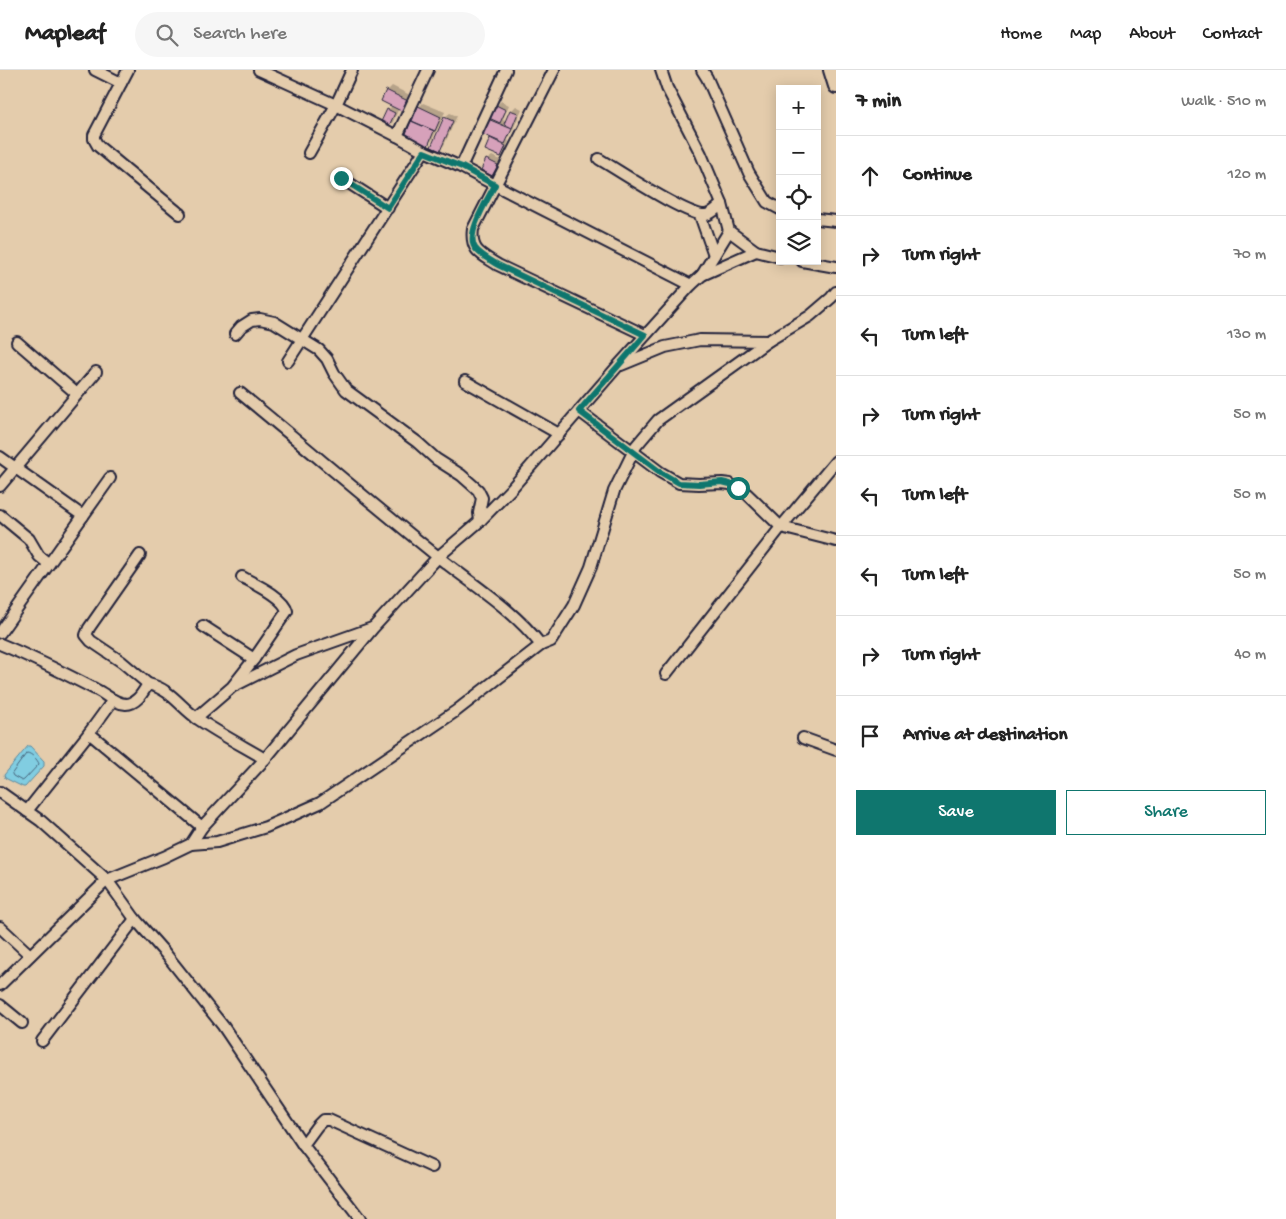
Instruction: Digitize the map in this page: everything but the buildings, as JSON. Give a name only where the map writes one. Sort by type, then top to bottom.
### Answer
[{"type":"street","points":[[96,70],[121,82]]},
{"type":"street","points":[[128,70],[94,135],[94,139],[98,146],[180,214]]},
{"type":"street","points":[[259,70],[280,74],[424,152],[462,167],[691,285]]},
{"type":"street","points":[[309,153],[336,105],[352,70]]},
{"type":"street","points":[[397,136],[428,70]]},
{"type":"street","points":[[462,167],[506,70]]},
{"type":"street","points":[[554,70],[473,229],[472,240],[474,247],[498,265],[645,335]]},
{"type":"street","points":[[661,70],[701,154],[722,204],[729,231],[756,251],[776,256]]},
{"type":"street","points":[[702,70],[749,173],[767,202],[776,207]]},
{"type":"street","points":[[831,70],[836,86]]},
{"type":"street","points":[[288,361],[424,152]]},
{"type":"street","points":[[599,159],[669,201],[700,215],[708,215],[722,204]]},
{"type":"street","points":[[341,178],[388,208]]},
{"type":"street","points":[[700,215],[714,254]]},
{"type":"street","points":[[821,219],[836,221]]},
{"type":"street","points":[[191,844],[202,826],[265,760],[373,628],[438,557],[511,490],[645,335],[702,275],[729,231]]},
{"type":"street","points":[[702,275],[756,251]]},
{"type":"street","points":[[821,264],[836,267]]},
{"type":"street","points":[[0,985],[107,880],[191,844],[217,842],[266,827],[320,803],[456,711],[541,645],[551,642],[574,605],[591,568],[614,491],[636,446],[658,420],[768,341],[810,316],[836,292]]},
{"type":"street","points":[[235,334],[241,327],[252,320],[260,319],[274,322],[319,350],[327,359],[346,390],[417,442],[436,459],[461,475],[478,490],[482,498],[480,520]]},
{"type":"street","points":[[617,367],[665,347],[700,340],[768,341]]},
{"type":"street","points":[[17,342],[77,394]]},
{"type":"street","points":[[0,486],[96,372]]},
{"type":"street","points":[[465,380],[559,434]]},
{"type":"street","points":[[240,393],[438,557],[506,608],[523,623],[541,645]]},
{"type":"street","points":[[579,411],[660,472],[679,483],[722,482],[730,484],[746,493],[781,527],[836,541]]},
{"type":"street","points":[[0,457],[83,516]]},
{"type":"street","points":[[666,674],[781,527],[835,463]]},
{"type":"street","points":[[0,633],[110,478]]},
{"type":"street","points":[[0,515],[30,540],[39,556],[49,564]]},
{"type":"street","points":[[140,555],[86,635],[91,641],[122,662],[148,684],[166,691],[196,718],[265,760]]},
{"type":"street","points":[[196,718],[232,687],[287,611],[286,606],[280,600],[242,577]]},
{"type":"street","points":[[203,626],[254,659]]},
{"type":"street","points":[[232,687],[296,655],[373,628]]},
{"type":"street","points":[[0,644],[97,689],[113,700],[128,704],[136,700],[148,684]]},
{"type":"street","points":[[27,811],[113,700]]},
{"type":"street","points":[[89,733],[202,826]]},
{"type":"street","points":[[803,738],[836,750]]},
{"type":"street","points":[[0,792],[41,821],[107,880],[134,918],[165,953],[223,1026],[303,1145],[360,1219]]},
{"type":"street","points":[[42,1041],[134,918]]},
{"type":"street","points":[[0,927],[30,955]]},
{"type":"street","points":[[0,1005],[22,1023]]},
{"type":"street","points":[[303,1145],[323,1120],[329,1120],[432,1167]]},
{"type":"water","points":[[28,746],[44,761],[44,766],[23,787],[5,778],[4,775]]},
{"type":"route","points":[[341,178],[388,208],[424,152],[462,167],[495,185],[473,229],[472,240],[474,247],[498,265],[645,335],[579,411],[660,472],[679,483],[722,482],[738,488]]}]
